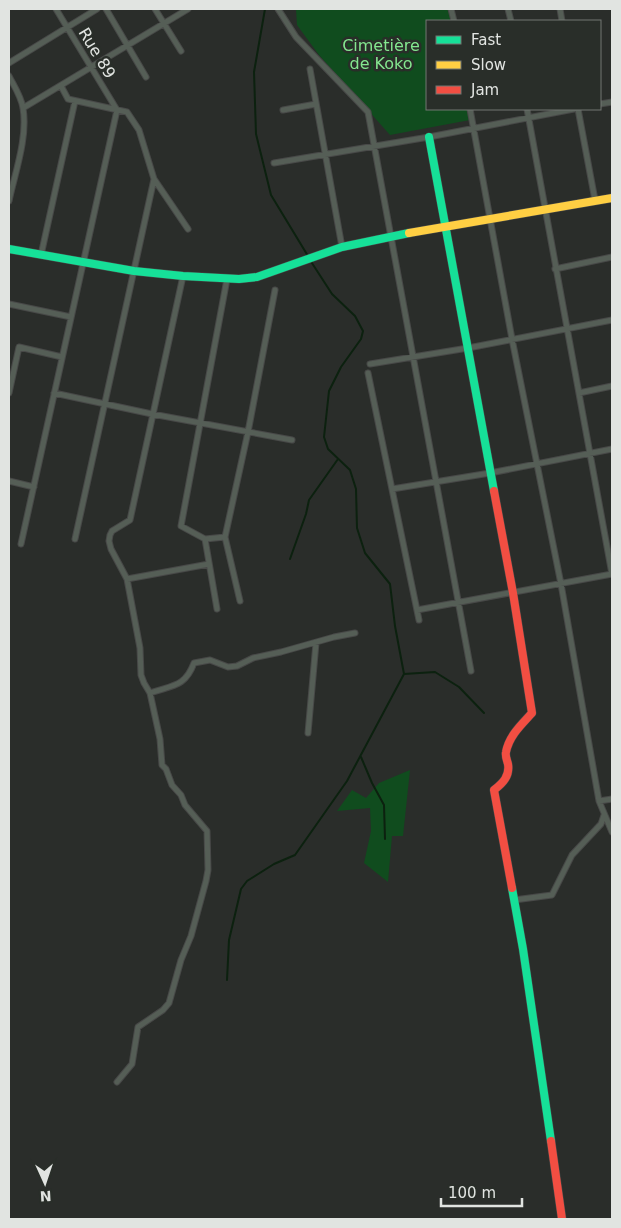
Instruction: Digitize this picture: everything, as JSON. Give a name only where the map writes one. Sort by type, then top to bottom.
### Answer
[{"type":"street","name":"Rue 89","points":[[56,9],[117,110]]},
{"type":"street","points":[[9,63],[97,9]]},
{"type":"street","name":"Rue 89","points":[[106,9],[146,77]]},
{"type":"street","points":[[156,9],[181,51]]},
{"type":"street","points":[[23,108],[188,9]]},
{"type":"street","points":[[278,9],[296,37],[368,112],[471,671]]},
{"type":"street","points":[[310,69],[342,247]]},
{"type":"street","points":[[9,76],[17,90],[23,108],[22,140],[9,200]]},
{"type":"street","points":[[61,86],[68,99],[127,112],[139,130],[154,179],[188,229]]},
{"type":"street","points":[[41,255],[75,101]]},
{"type":"street","points":[[283,110],[316,104]]},
{"type":"street","points":[[21,544],[117,110]]},
{"type":"street","points":[[470,110],[512,338],[561,584],[599,801],[610,823],[612,832]]},
{"type":"street","points":[[417,610],[612,574],[527,110]]},
{"type":"street","points":[[274,163],[429,137],[568,110]]},
{"type":"street","points":[[578,110],[595,200]]},
{"type":"street","points":[[429,137],[513,593],[532,713],[513,734],[505,754],[510,766],[506,780],[494,790],[522,949],[562,1219]]},
{"type":"street","points":[[75,539],[154,179]]},
{"type":"street","points":[[9,249],[134,271],[227,279],[257,277],[342,247],[391,236],[612,198]]},
{"type":"street","points":[[555,269],[612,257]]},
{"type":"street","points":[[117,1082],[132,1064],[138,1027],[169,1004],[181,960],[200,908],[208,870],[207,831],[185,805],[181,795],[172,785],[166,769],[162,765],[160,739],[150,693],[141,675],[140,648],[127,579],[111,549],[110,535],[112,531],[130,520],[183,276]]},
{"type":"street","points":[[225,537],[205,539],[181,526],[227,279]]},
{"type":"street","points":[[240,601],[225,537],[248,432],[275,290]]},
{"type":"street","points":[[9,304],[71,317]]},
{"type":"street","points":[[370,364],[468,348],[612,320]]},
{"type":"street","points":[[9,392],[19,347],[62,357]]},
{"type":"street","points":[[368,373],[419,620]]},
{"type":"street","points":[[579,393],[612,386]]},
{"type":"street","points":[[54,392],[152,414],[292,440]]},
{"type":"street","points":[[392,489],[490,473],[612,449]]},
{"type":"street","points":[[9,482],[34,487]]},
{"type":"street","points":[[205,539],[217,609]]},
{"type":"street","points":[[127,579],[209,564]]},
{"type":"street","points":[[150,693],[183,682],[189,676],[194,663],[210,660],[228,667],[237,666],[253,658],[355,633]]},
{"type":"street","points":[[308,733],[316,643]]},
{"type":"street","points":[[599,801],[612,799]]},
{"type":"street","points":[[514,900],[552,895],[572,855],[600,824],[604,814]]},
{"type":"green space","name":"Cimetière de Koko","points":[[296,9],[448,9],[451,20],[426,20],[426,110],[468,110],[470,120],[390,135],[319,55],[297,25]]},
{"type":"green space","points":[[410,770],[403,836],[392,836],[388,882],[364,863],[371,831],[370,808],[337,811],[352,790],[366,798],[379,783]]},
{"type":"waterway","points":[[265,9],[254,72],[256,134],[271,195],[308,256]]},
{"type":"waterway","points":[[227,980],[229,940],[241,889],[247,881],[274,864],[295,855],[347,781],[404,674],[395,626],[390,584],[365,553],[357,528],[356,489],[350,470],[328,449],[324,437],[329,391],[341,367],[361,339],[363,331],[355,316],[332,294],[310,260]]},
{"type":"waterway","points":[[290,559],[309,500],[338,459]]},
{"type":"waterway","points":[[404,674],[435,672],[459,687],[484,713]]},
{"type":"waterway","points":[[361,757],[384,805],[385,839]]},
{"type":"traffic: fast","points":[[429,137],[494,491]]},
{"type":"traffic: fast","points":[[9,249],[134,271],[239,279],[257,277],[342,247],[409,233]]},
{"type":"traffic: fast","points":[[512,888],[523,949],[551,1141]]},
{"type":"traffic: slow","points":[[409,233],[612,198]]},
{"type":"traffic: jam","points":[[494,491],[513,593],[532,713],[510,741],[506,754],[508,764],[507,776],[494,790],[512,888]]},
{"type":"traffic: jam","points":[[551,1141],[562,1219]]}]
